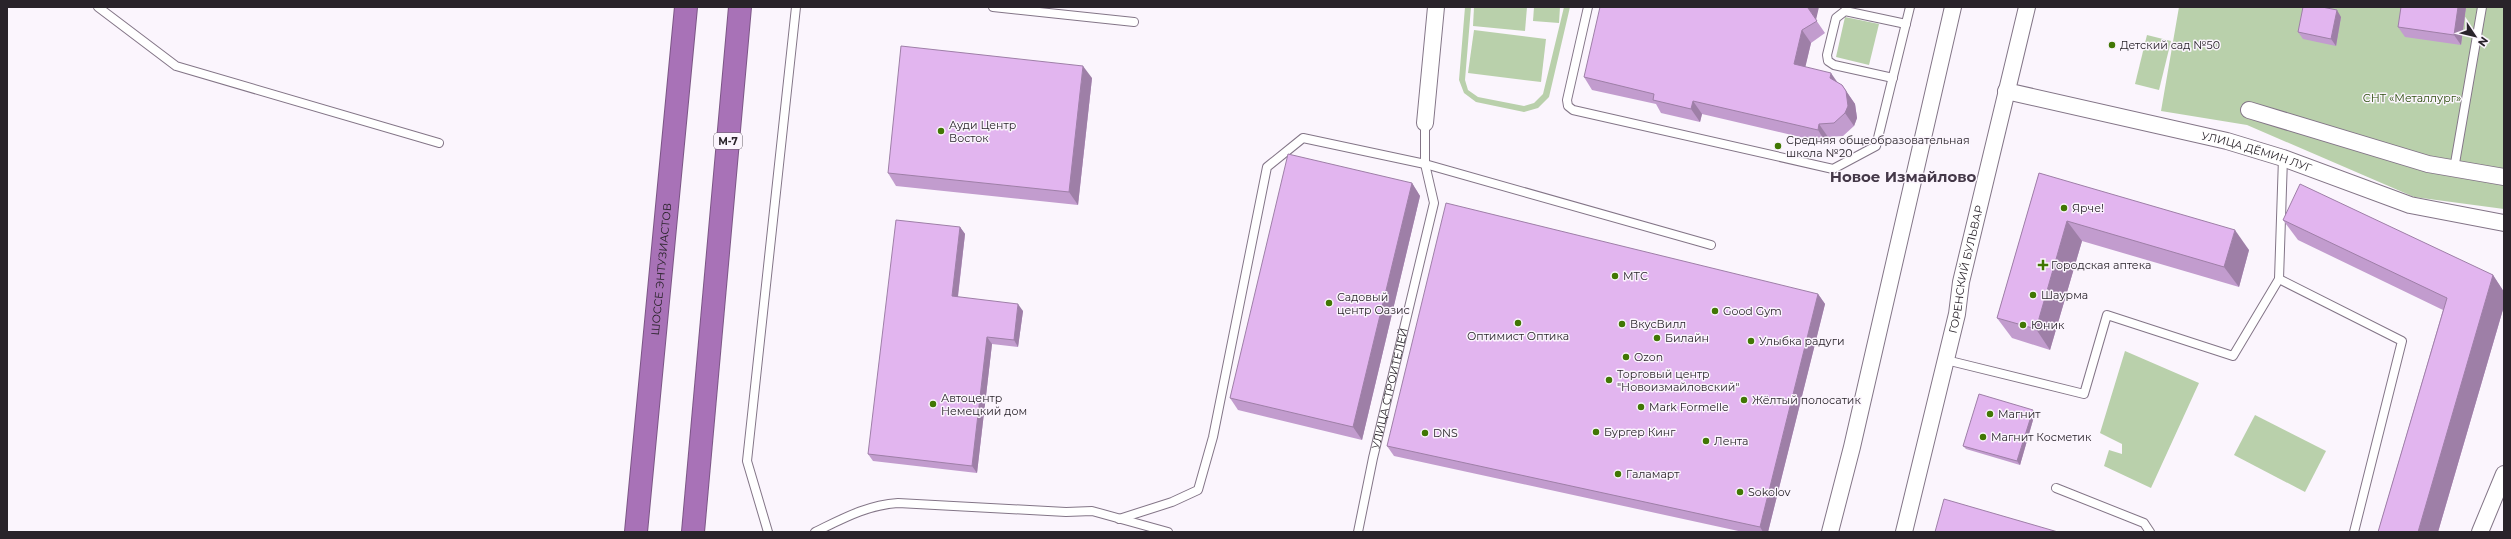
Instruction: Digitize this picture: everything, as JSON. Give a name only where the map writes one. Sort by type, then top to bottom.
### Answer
[{"type":"highway","name":"ШОССЕ ЭНТУЗИАСТОВ","points":[[636,532],[686,7]]},
{"type":"highway","name":"М-7","points":[[693,532],[740,7]]},
{"type":"street","name":"УЛИЦА СТРОИТЕЛЕЙ","points":[[1425,123],[1436,7]]},
{"type":"street","points":[[1830,532],[1852,447],[1953,7]]},
{"type":"street","name":"ГОРЕНСКИЙ БУЛЬВАР","points":[[1904,532],[1957,314],[1961,282],[2027,7]]},
{"type":"street","name":"УЛИЦА ДЁМИН ЛУГ","points":[[2006,91],[2227,141],[2283,158],[2410,205],[2504,223]]},
{"type":"street","points":[[2249,110],[2428,164],[2504,176]]},
{"type":"street","points":[[2480,532],[2504,474]]},
{"type":"lane","points":[[98,7],[176,66],[439,143]]},
{"type":"lane","points":[[768,532],[748,461],[796,7]]},
{"type":"lane","points":[[994,7],[1134,22]]},
{"type":"lane","points":[[1588,7],[1567,100],[1568,106],[1573,110],[1833,169],[1876,146],[1910,7]]},
{"type":"lane","points":[[2454,169],[2482,7]]},
{"type":"lane","points":[[1893,78],[1834,65],[1828,61],[1827,55],[1836,18],[1845,10],[1906,24]]},
{"type":"lane","name":"УЛИЦА СТРОИТЕЛЕЙ","points":[[1358,532],[1370,473],[1434,203],[1425,164],[1425,123]]},
{"type":"lane","points":[[1119,519],[1172,502],[1198,490],[1213,436],[1267,167],[1303,138],[1425,164],[1711,245]]},
{"type":"lane","points":[[1946,360],[2084,394],[2107,315],[2233,356],[2279,279],[2283,158]]},
{"type":"lane","points":[[2279,279],[2402,340],[2354,532]]},
{"type":"lane","points":[[2056,488],[2144,523],[2150,532]]},
{"type":"lane","points":[[815,532],[854,513],[880,504],[898,503],[1066,512],[1092,511],[1168,532]]},
{"type":"green space","points":[[1465,7],[1471,7],[1465,80],[1468,90],[1478,97],[1524,106],[1534,103],[1543,94],[1564,7],[1570,7],[1549,97],[1538,108],[1524,112],[1476,102],[1464,93],[1459,80]]},
{"type":"green space","points":[[1474,7],[1527,7],[1525,31],[1473,26]]},
{"type":"green space","points":[[1534,7],[1560,7],[1559,23],[1533,21]]},
{"type":"green space","name":"СНТ «Металлург»","points":[[2179,7],[2504,7],[2504,209],[2414,197],[2247,125],[2161,111]]},
{"type":"green space","points":[[1845,17],[1879,24],[1869,65],[1836,57]]},
{"type":"green space","points":[[1474,30],[1546,39],[1541,82],[1468,73]]},
{"type":"green space","points":[[2147,35],[2171,41],[2159,90],[2135,84]]},
{"type":"green space","points":[[2125,351],[2199,383],[2151,488],[2104,466],[2109,450],[2122,454],[2122,444],[2100,433]]},
{"type":"green space","points":[[2255,415],[2326,451],[2305,492],[2234,455]]},
{"type":"building","points":[[1600,7],[1808,7],[1817,21],[1802,30],[1794,64],[1831,73],[1830,78],[1842,85],[1846,91],[1848,106],[1845,113],[1834,123],[1819,124],[1818,130],[1693,101],[1691,109],[1653,100],[1654,94],[1584,77]]},
{"type":"building","points":[[2303,7],[2322,7],[2337,10],[2331,39],[2298,32]]},
{"type":"building","points":[[2401,7],[2458,7],[2454,35],[2398,27]]},
{"type":"building","points":[[901,46],[1083,66],[1069,192],[888,173]]},
{"type":"building","name":"Садовый центр Оазис","points":[[1288,154],[1412,183],[1353,427],[1230,398]]},
{"type":"building","points":[[2039,173],[2235,230],[2224,267],[2067,221],[2036,329],[1997,318]]},
{"type":"building","points":[[2300,184],[2493,275],[2418,532],[2378,532],[2447,298],[2283,220]]},
{"type":"building","name":"Торговый центр \"Новоизмайловский\"","points":[[1446,203],[1818,294],[1760,527],[1387,446]]},
{"type":"building","name":"Автоцентр Немецкий дом","points":[[896,220],[960,227],[952,296],[1018,304],[1014,340],[987,337],[972,466],[868,454]]},
{"type":"building","points":[[1979,394],[2033,410],[2017,461],[1963,446]]},
{"type":"building","points":[[1944,499],[2058,532],[1935,532]]},
{"type":"place","name":"Детский сад №50","points":[[2112,45]]},
{"type":"place","name":"Ауди Центр Восток","points":[[941,131]]},
{"type":"place","name":"Средняя общеобразовательная школа №20","points":[[1778,146]]},
{"type":"place","name":"Ярче!","points":[[2064,208]]},
{"type":"place","name":"Городская аптека","points":[[2043,265]]},
{"type":"place","name":"МТС","points":[[1615,276]]},
{"type":"place","name":"Шаурма","points":[[2033,295]]},
{"type":"place","name":"Садовый центр Оазис","points":[[1329,303]]},
{"type":"place","name":"Good Gym","points":[[1715,311]]},
{"type":"place","name":"Оптимист Оптика","points":[[1518,323]]},
{"type":"place","name":"ВкусВилл","points":[[1622,324]]},
{"type":"place","name":"Юник","points":[[2023,325]]},
{"type":"place","name":"Билайн","points":[[1657,338]]},
{"type":"place","name":"Улыбка радуги","points":[[1751,341]]},
{"type":"place","name":"Ozon","points":[[1626,357]]},
{"type":"place","name":"Торговый центр \"Новоизмайловский\"","points":[[1609,380]]},
{"type":"place","name":"Жёлтый полосатик","points":[[1744,400]]},
{"type":"place","name":"Автоцентр Немецкий дом","points":[[933,404]]},
{"type":"place","name":"Mark Formelle","points":[[1641,407]]},
{"type":"place","name":"Магнит","points":[[1990,414]]},
{"type":"place","name":"Бургер Кинг","points":[[1596,432]]},
{"type":"place","name":"DNS","points":[[1425,433]]},
{"type":"place","name":"Магнит Косметик","points":[[1983,437]]},
{"type":"place","name":"Лента","points":[[1706,441]]},
{"type":"place","name":"Галамарт","points":[[1618,474]]},
{"type":"place","name":"Sokolov","points":[[1740,492]]},
{"type":"district","name":"Новое Измайлово","points":[[1903,176]]}]
